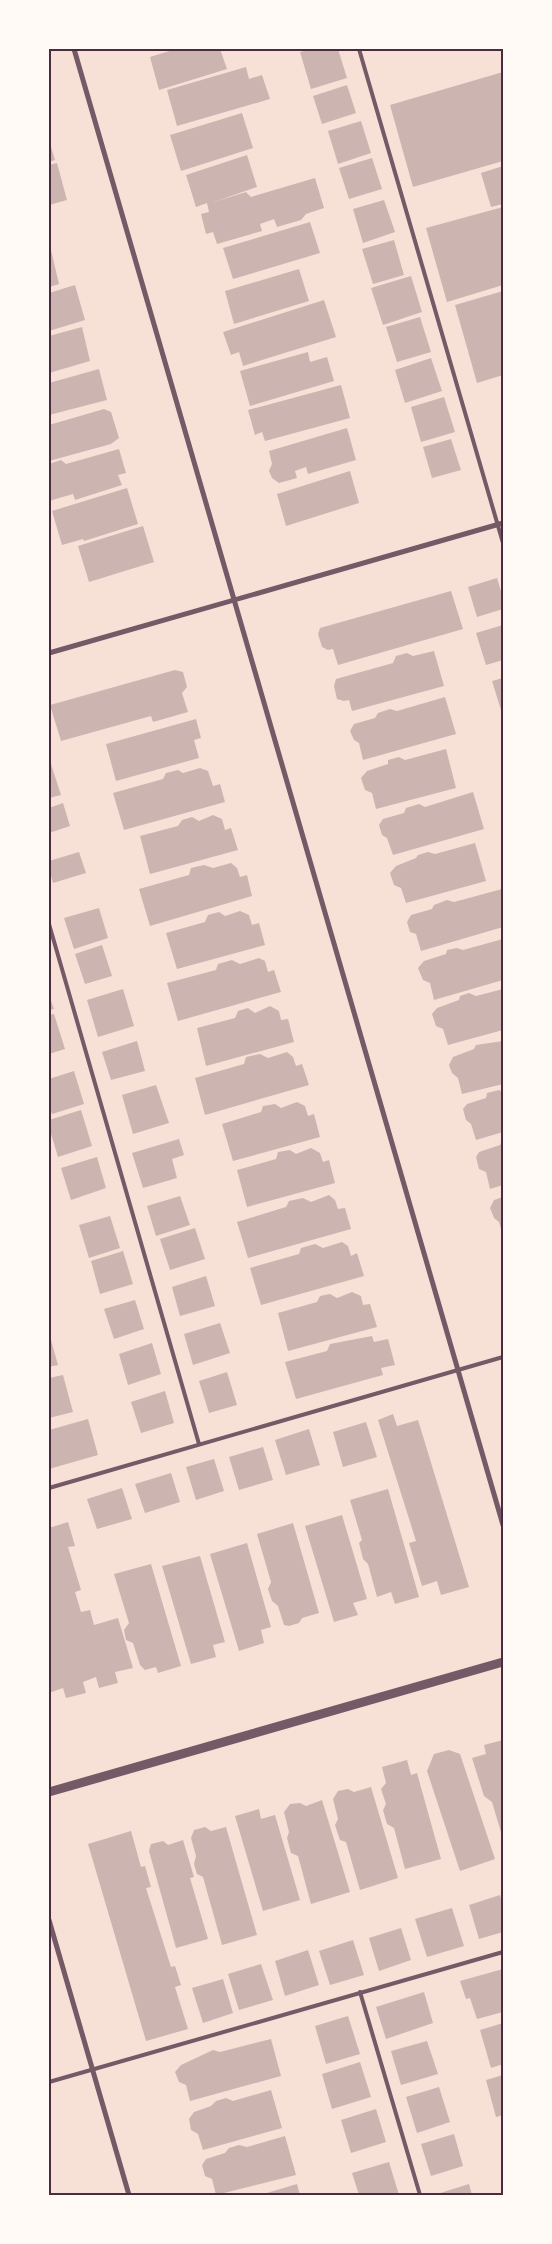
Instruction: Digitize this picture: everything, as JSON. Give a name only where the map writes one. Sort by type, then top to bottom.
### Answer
[{"type":"street","points":[[74,49],[503,1525]]},
{"type":"street","points":[[49,653],[501,524]]},
{"type":"street","points":[[49,1792],[503,1662]]},
{"type":"street","points":[[49,1920],[129,2195]]},
{"type":"lane","points":[[359,49],[501,524],[503,543]]},
{"type":"lane","points":[[49,924],[200,1444]]},
{"type":"lane","points":[[49,1488],[503,1357]]},
{"type":"lane","points":[[49,2082],[503,1952]]},
{"type":"lane","points":[[360,1992],[420,2195]]},
{"type":"building","points":[[176,49],[220,49],[227,69],[159,90],[150,57]]},
{"type":"building","points":[[312,49],[338,49],[347,78],[311,89],[300,52]]},
{"type":"building","points":[[246,67],[249,79],[262,75],[270,99],[177,126],[167,90]]},
{"type":"building","points":[[503,72],[503,161],[413,187],[390,105]]},
{"type":"building","points":[[347,85],[356,113],[322,124],[313,96]]},
{"type":"building","points":[[242,113],[253,148],[181,171],[170,135]]},
{"type":"building","points":[[361,121],[371,153],[338,164],[328,131]]},
{"type":"building","points":[[49,140],[55,160],[49,162]]},
{"type":"building","points":[[247,155],[257,187],[214,202],[246,192],[251,197],[315,178],[324,208],[306,214],[301,220],[277,227],[274,219],[260,224],[262,231],[217,244],[213,232],[206,234],[201,214],[209,212],[207,203],[196,207],[186,175]]},
{"type":"building","points":[[372,158],[382,189],[349,199],[339,168]]},
{"type":"building","points":[[57,163],[67,200],[49,205],[49,165]]},
{"type":"building","points":[[503,166],[503,204],[491,207],[481,173]]},
{"type":"building","points":[[384,200],[395,232],[363,243],[353,209]]},
{"type":"building","points":[[503,207],[503,285],[447,302],[426,228]]},
{"type":"building","points":[[310,222],[320,253],[233,279],[223,248]]},
{"type":"building","points":[[394,240],[404,275],[373,284],[362,249]]},
{"type":"building","points":[[49,250],[51,250],[59,284],[49,287]]},
{"type":"building","points":[[299,269],[309,301],[234,324],[225,291]]},
{"type":"building","points":[[411,276],[422,312],[383,325],[371,288]]},
{"type":"building","points":[[75,285],[85,320],[49,331],[49,293]]},
{"type":"building","points":[[503,291],[503,375],[477,383],[455,305]]},
{"type":"building","points":[[324,300],[336,337],[243,366],[239,352],[231,355],[223,332]]},
{"type":"building","points":[[420,317],[431,352],[397,362],[386,327]]},
{"type":"building","points":[[82,327],[90,361],[49,373],[49,336]]},
{"type":"building","points":[[308,352],[310,362],[327,357],[334,381],[250,406],[240,371]]},
{"type":"building","points":[[431,358],[442,391],[405,403],[395,370]]},
{"type":"building","points":[[99,369],[107,400],[49,415],[49,383]]},
{"type":"building","points":[[341,385],[350,418],[265,441],[262,432],[255,435],[248,410]]},
{"type":"building","points":[[444,397],[455,432],[421,442],[411,407]]},
{"type":"building","points":[[104,409],[111,412],[119,438],[111,444],[49,461],[49,425]]},
{"type":"building","points":[[347,428],[356,460],[308,474],[306,467],[295,471],[297,478],[279,483],[272,478],[269,471],[272,464],[269,451]]},
{"type":"building","points":[[451,439],[461,470],[432,478],[423,447]]},
{"type":"building","points":[[119,449],[126,473],[118,475],[122,485],[75,500],[73,494],[49,501],[49,464],[61,460],[66,464]]},
{"type":"building","points":[[350,471],[359,503],[286,526],[277,494]]},
{"type":"building","points":[[127,488],[138,524],[84,541],[83,539],[62,545],[52,511]]},
{"type":"building","points":[[143,526],[154,562],[89,582],[78,546]]},
{"type":"building","points":[[497,578],[503,598],[503,609],[477,617],[468,587]]},
{"type":"building","points":[[451,591],[463,629],[338,665],[333,649],[328,650],[322,647],[318,634],[320,628]]},
{"type":"building","points":[[503,625],[503,660],[486,665],[476,633]]},
{"type":"building","points":[[434,651],[444,686],[352,711],[349,700],[337,699],[334,686],[336,679],[393,663],[396,656],[407,653],[413,656]]},
{"type":"building","points":[[175,670],[183,672],[187,687],[182,693],[188,712],[153,722],[151,716],[61,741],[50,705]]},
{"type":"building","points":[[503,678],[503,710],[501,710],[492,681]]},
{"type":"building","points":[[445,697],[456,734],[363,760],[359,743],[354,740],[350,731],[354,724],[375,718],[378,713],[390,709],[397,711]]},
{"type":"building","points":[[196,719],[201,738],[194,740],[199,758],[116,781],[106,744]]},
{"type":"building","points":[[446,749],[456,788],[376,809],[372,793],[365,790],[361,778],[367,771],[388,764],[388,760],[399,757],[405,760]]},
{"type":"building","points":[[51,764],[61,795],[49,798],[49,765]]},
{"type":"building","points":[[200,768],[208,771],[213,786],[220,784],[225,802],[124,830],[113,793],[163,779],[166,773],[178,770],[183,773]]},
{"type":"building","points":[[473,792],[484,829],[393,855],[387,838],[382,835],[379,825],[383,819],[404,813],[406,808],[419,804],[425,807]]},
{"type":"building","points":[[63,803],[70,826],[49,833],[49,808]]},
{"type":"building","points":[[213,815],[222,819],[225,830],[231,828],[238,850],[150,874],[140,836],[178,826],[182,820],[192,817],[199,821]]},
{"type":"building","points":[[475,843],[486,881],[406,903],[401,888],[394,885],[390,873],[396,866],[428,852],[435,854]]},
{"type":"building","points":[[79,852],[86,873],[53,883],[49,861]]},
{"type":"building","points":[[231,863],[237,868],[240,877],[247,875],[252,896],[150,926],[139,889],[189,875],[191,868],[204,865],[213,868]]},
{"type":"building","points":[[502,889],[503,927],[421,951],[416,934],[410,932],[407,922],[411,915],[432,909],[434,905],[447,900],[454,902]]},
{"type":"building","points":[[99,908],[108,938],[74,949],[64,918]]},
{"type":"building","points":[[240,911],[249,915],[252,925],[259,923],[265,945],[177,969],[166,933],[205,922],[208,915],[219,912],[225,916]]},
{"type":"building","points":[[503,939],[503,980],[434,1000],[430,983],[423,980],[418,968],[424,961],[446,954],[447,950],[457,948],[463,950]]},
{"type":"building","points":[[102,945],[112,976],[85,984],[75,954]]},
{"type":"building","points":[[259,958],[265,961],[268,972],[274,970],[281,992],[178,1021],[167,983],[216,970],[218,964],[232,960],[240,964]]},
{"type":"building","points":[[123,989],[134,1026],[98,1037],[87,1000]]},
{"type":"building","points":[[503,989],[503,1030],[448,1045],[443,1029],[436,1026],[432,1014],[437,1008],[459,1000],[460,996],[469,993],[476,996]]},
{"type":"building","points":[[49,995],[54,1009],[49,1010]]},
{"type":"building","points":[[270,1006],[279,1011],[281,1020],[288,1019],[294,1042],[206,1066],[197,1028],[235,1018],[238,1011],[248,1008],[255,1013]]},
{"type":"building","points":[[54,1014],[65,1049],[49,1054],[49,1015]]},
{"type":"building","points":[[137,1041],[145,1071],[111,1080],[102,1052]]},
{"type":"building","points":[[503,1041],[503,1084],[462,1094],[458,1078],[452,1073],[449,1065],[453,1057],[474,1049],[476,1045]]},
{"type":"building","points":[[287,1052],[293,1057],[296,1066],[302,1064],[309,1085],[205,1115],[195,1078],[244,1064],[246,1057],[260,1054],[268,1058]]},
{"type":"building","points":[[74,1071],[84,1104],[52,1114],[49,1104],[49,1079]]},
{"type":"building","points":[[156,1085],[169,1123],[133,1134],[122,1095]]},
{"type":"building","points":[[499,1090],[503,1092],[503,1132],[476,1140],[471,1124],[466,1120],[463,1109],[467,1104],[486,1098],[487,1093]]},
{"type":"building","points":[[297,1102],[305,1106],[308,1116],[314,1114],[320,1137],[233,1161],[222,1124],[261,1112],[263,1106],[275,1104],[281,1108]]},
{"type":"building","points":[[81,1110],[92,1146],[58,1157],[49,1127],[49,1120]]},
{"type":"building","points":[[503,1138],[503,1185],[490,1189],[486,1172],[479,1169],[476,1157],[479,1152],[500,1145]]},
{"type":"building","points":[[179,1139],[184,1155],[172,1159],[177,1178],[143,1188],[132,1153]]},
{"type":"building","points":[[311,1148],[320,1153],[323,1162],[329,1160],[335,1183],[247,1207],[237,1170],[276,1159],[278,1152],[290,1150],[296,1154]]},
{"type":"building","points":[[97,1157],[106,1188],[71,1200],[61,1168]]},
{"type":"building","points":[[329,1195],[335,1200],[338,1209],[345,1208],[351,1229],[248,1258],[237,1222],[286,1207],[289,1201],[303,1198],[311,1202]]},
{"type":"building","points":[[180,1196],[190,1225],[156,1236],[147,1206]]},
{"type":"building","points":[[503,1197],[503,1236],[499,1222],[494,1218],[490,1208],[494,1200]]},
{"type":"building","points":[[110,1216],[120,1248],[89,1258],[79,1225]]},
{"type":"building","points":[[195,1228],[205,1259],[170,1270],[160,1239]]},
{"type":"building","points":[[342,1242],[348,1246],[351,1256],[357,1253],[364,1276],[261,1305],[250,1268],[299,1254],[301,1248],[315,1244],[323,1248]]},
{"type":"building","points":[[123,1251],[133,1284],[100,1294],[91,1261]]},
{"type":"building","points":[[206,1276],[215,1306],[180,1316],[172,1287]]},
{"type":"building","points":[[352,1292],[361,1296],[363,1305],[370,1304],[377,1327],[288,1351],[278,1313],[317,1302],[320,1296],[330,1294],[337,1298]]},
{"type":"building","points":[[135,1300],[144,1329],[114,1339],[104,1309]]},
{"type":"building","points":[[220,1323],[230,1353],[193,1365],[184,1334]]},
{"type":"building","points":[[49,1333],[58,1365],[49,1367]]},
{"type":"building","points":[[372,1336],[374,1342],[388,1339],[395,1365],[381,1368],[383,1375],[296,1399],[285,1362],[327,1351],[330,1344]]},
{"type":"building","points":[[152,1343],[161,1374],[128,1385],[119,1354]]},
{"type":"building","points":[[227,1372],[237,1405],[209,1413],[199,1381]]},
{"type":"building","points":[[63,1375],[73,1412],[49,1418],[49,1378]]},
{"type":"building","points":[[165,1391],[174,1423],[141,1433],[131,1402]]},
{"type":"building","points":[[393,1414],[397,1426],[418,1420],[469,1587],[441,1595],[437,1581],[422,1586],[409,1543],[416,1541],[378,1420]]},
{"type":"building","points":[[88,1419],[98,1455],[49,1469],[49,1430]]},
{"type":"building","points":[[366,1422],[377,1457],[343,1467],[333,1432]]},
{"type":"building","points":[[309,1429],[320,1465],[286,1475],[275,1440]]},
{"type":"building","points":[[263,1447],[273,1480],[239,1490],[229,1457]]},
{"type":"building","points":[[214,1459],[224,1491],[196,1500],[186,1467]]},
{"type":"building","points":[[171,1473],[180,1502],[145,1513],[135,1484]]},
{"type":"building","points":[[122,1488],[132,1519],[97,1529],[87,1499]]},
{"type":"building","points":[[388,1489],[419,1597],[395,1604],[391,1592],[377,1597],[368,1564],[363,1559],[359,1543],[362,1540],[350,1500]]},
{"type":"building","points":[[342,1515],[367,1599],[353,1603],[358,1615],[334,1622],[305,1526]]},
{"type":"building","points":[[68,1522],[75,1546],[68,1547],[81,1590],[75,1592],[81,1612],[90,1610],[94,1625],[118,1618],[133,1668],[115,1672],[118,1683],[99,1688],[96,1677],[83,1682],[86,1693],[66,1698],[63,1688],[49,1693],[49,1528]]},
{"type":"building","points":[[293,1523],[319,1613],[302,1618],[299,1623],[289,1626],[284,1625],[278,1606],[272,1601],[268,1589],[271,1582],[257,1534]]},
{"type":"building","points":[[247,1543],[271,1627],[261,1630],[264,1643],[239,1651],[210,1554]]},
{"type":"building","points":[[200,1556],[225,1642],[213,1645],[216,1657],[191,1664],[162,1566]]},
{"type":"building","points":[[151,1564],[181,1666],[158,1673],[156,1667],[145,1670],[140,1665],[133,1643],[126,1640],[124,1630],[129,1623],[114,1574]]},
{"type":"building","points":[[503,1740],[503,1839],[492,1802],[484,1796],[472,1758],[486,1754],[484,1745]]},
{"type":"building","points":[[449,1750],[460,1754],[495,1859],[460,1871],[427,1771],[434,1754]]},
{"type":"building","points":[[407,1760],[411,1775],[417,1773],[441,1859],[405,1869],[394,1828],[387,1824],[383,1810],[386,1804],[381,1789],[386,1783],[382,1767]]},
{"type":"building","points":[[371,1787],[398,1878],[360,1890],[346,1842],[340,1840],[335,1825],[338,1819],[333,1799],[338,1791],[348,1789],[354,1792]]},
{"type":"building","points":[[322,1800],[350,1892],[311,1904],[298,1856],[291,1853],[287,1838],[289,1832],[284,1812],[290,1804],[300,1803],[306,1806]]},
{"type":"building","points":[[259,1809],[261,1819],[275,1815],[300,1900],[263,1911],[235,1816]]},
{"type":"building","points":[[205,1827],[211,1831],[226,1827],[257,1935],[222,1945],[203,1877],[197,1874],[194,1864],[196,1856],[191,1838],[194,1830]]},
{"type":"building","points":[[131,1831],[141,1867],[145,1866],[151,1887],[146,1888],[171,1967],[175,1966],[181,1985],[175,1987],[188,2029],[146,2041],[88,1844]]},
{"type":"building","points":[[183,1840],[194,1877],[190,1878],[208,1939],[176,1948],[149,1851],[151,1844],[163,1841],[168,1845]]},
{"type":"building","points":[[500,1895],[503,1907],[503,1932],[479,1939],[469,1905]]},
{"type":"building","points":[[452,1908],[464,1946],[427,1957],[415,1919]]},
{"type":"building","points":[[401,1928],[411,1960],[379,1971],[369,1938]]},
{"type":"building","points":[[353,1940],[364,1975],[330,1985],[319,1951]]},
{"type":"building","points":[[308,1950],[319,1985],[285,1996],[275,1961]]},
{"type":"building","points":[[261,1964],[273,2000],[239,2010],[228,1974]]},
{"type":"building","points":[[503,1969],[503,2012],[477,2019],[470,1998],[466,1999],[460,1981]]},
{"type":"building","points":[[223,1979],[233,2013],[203,2023],[192,1988]]},
{"type":"building","points":[[424,1992],[433,2023],[386,2039],[376,2007]]},
{"type":"building","points":[[348,2016],[360,2054],[326,2064],[315,2026]]},
{"type":"building","points":[[503,2023],[503,2064],[491,2068],[480,2030]]},
{"type":"building","points":[[271,2039],[281,2076],[190,2101],[186,2085],[179,2082],[175,2072],[181,2065],[213,2050],[220,2052]]},
{"type":"building","points":[[427,2041],[438,2074],[401,2085],[391,2051]]},
{"type":"building","points":[[360,2062],[371,2097],[332,2109],[322,2074]]},
{"type":"building","points":[[503,2075],[503,2115],[496,2117],[486,2080]]},
{"type":"building","points":[[439,2087],[450,2122],[417,2133],[406,2097]]},
{"type":"building","points":[[271,2090],[282,2128],[203,2150],[198,2134],[191,2130],[189,2119],[194,2112],[226,2098],[233,2101]]},
{"type":"building","points":[[376,2109],[386,2142],[351,2153],[341,2120]]},
{"type":"building","points":[[454,2134],[463,2166],[431,2176],[421,2144]]},
{"type":"building","points":[[285,2136],[296,2175],[216,2195],[212,2179],[205,2176],[202,2165],[206,2159],[225,2153],[229,2148],[239,2145],[247,2147]]},
{"type":"building","points":[[389,2162],[399,2195],[359,2195],[352,2173]]},
{"type":"building","points":[[297,2184],[300,2195],[260,2195]]},
{"type":"building","points":[[469,2184],[472,2195],[434,2195]]}]
